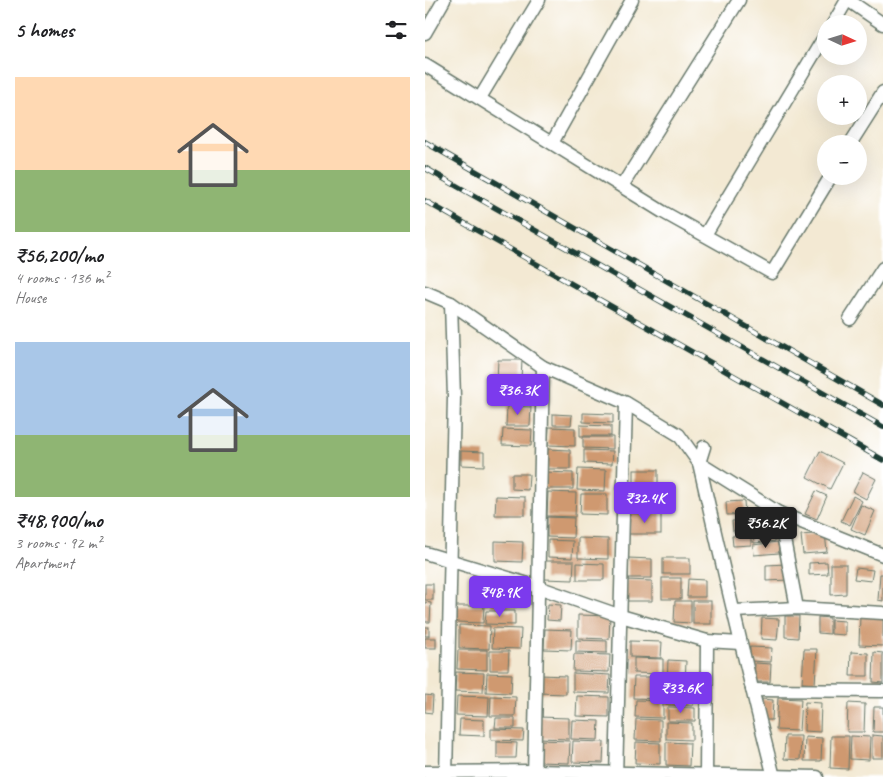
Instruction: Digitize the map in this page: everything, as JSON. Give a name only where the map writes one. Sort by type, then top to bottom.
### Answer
[{"type":"street","points":[[425,33],[444,0]]},
{"type":"street","points":[[479,98],[539,0]]},
{"type":"street","points":[[551,143],[632,0]]},
{"type":"street","points":[[622,186],[739,0]]},
{"type":"street","points":[[838,15],[847,0],[883,24]]},
{"type":"street","points":[[705,235],[817,49]]},
{"type":"street","points":[[425,65],[622,186],[772,273],[826,185]]},
{"type":"street","points":[[856,135],[883,92]]},
{"type":"street","points":[[850,319],[883,268]]},
{"type":"street","points":[[425,292],[451,303],[543,367],[626,403],[679,435],[699,462],[779,513],[883,555]]},
{"type":"street","points":[[446,775],[454,397],[451,303]]},
{"type":"street","points":[[534,774],[543,367]]},
{"type":"street","points":[[616,775],[626,403]]},
{"type":"street","points":[[704,447],[699,462],[722,566],[752,690],[778,776]]},
{"type":"street","points":[[779,513],[797,608]]},
{"type":"street","points":[[425,553],[538,587],[621,616],[707,640],[740,643]]},
{"type":"street","points":[[734,611],[797,608],[883,614]]},
{"type":"street","points":[[706,776],[707,640]]},
{"type":"street","points":[[752,690],[883,691]]},
{"type":"street","points":[[425,772],[446,775],[817,777]]},
{"type":"building","points":[[498,360],[522,360],[521,380],[497,380]]},
{"type":"building","points":[[507,406],[531,407],[530,426],[506,426]]},
{"type":"building","points":[[583,413],[613,414],[613,423],[583,422]]},
{"type":"building","points":[[553,414],[572,415],[571,425],[553,425]]},
{"type":"building","points":[[580,425],[611,426],[611,436],[580,436]]},
{"type":"building","points":[[549,427],[575,428],[575,446],[548,445]]},
{"type":"building","points":[[503,429],[532,430],[531,446],[502,445]]},
{"type":"building","points":[[583,437],[613,437],[613,449],[583,448]]},
{"type":"building","points":[[547,449],[570,450],[570,469],[547,469]]},
{"type":"building","points":[[584,450],[613,451],[612,464],[584,463]]},
{"type":"building","points":[[461,451],[484,452],[484,466],[461,465]]},
{"type":"building","points":[[820,451],[843,463],[830,489],[807,477]]},
{"type":"building","points":[[578,469],[606,470],[605,491],[577,490]]},
{"type":"building","points":[[634,470],[658,470],[658,489],[634,489]]},
{"type":"building","points":[[544,472],[573,473],[573,489],[544,489]]},
{"type":"building","points":[[863,472],[876,479],[866,499],[853,492]]},
{"type":"building","points":[[512,474],[529,474],[528,490],[512,489]]},
{"type":"building","points":[[632,491],[655,491],[655,511],[632,511]]},
{"type":"building","points":[[816,491],[827,496],[817,519],[805,514]]},
{"type":"building","points":[[548,492],[576,493],[575,517],[547,516]]},
{"type":"building","points":[[581,494],[607,494],[607,515],[580,514]]},
{"type":"building","points":[[496,496],[525,497],[525,515],[495,515]]},
{"type":"building","points":[[853,496],[862,501],[850,525],[841,521]]},
{"type":"building","points":[[744,501],[745,514],[727,515],[726,502]]},
{"type":"building","points":[[861,505],[875,511],[865,535],[851,529]]},
{"type":"building","points":[[766,511],[767,526],[752,527],[751,512]]},
{"type":"building","points":[[629,513],[661,513],[661,534],[629,534]]},
{"type":"building","points":[[547,517],[574,518],[573,538],[547,537]]},
{"type":"building","points":[[750,520],[750,529],[733,531],[732,521]]},
{"type":"building","points":[[774,532],[775,541],[754,543],[753,534]]},
{"type":"building","points":[[825,533],[827,552],[803,554],[801,535]]},
{"type":"building","points":[[751,535],[751,545],[733,546],[732,536]]},
{"type":"building","points":[[578,538],[608,539],[608,559],[578,558]]},
{"type":"building","points":[[548,540],[573,541],[572,558],[548,557]]},
{"type":"building","points":[[495,541],[523,542],[522,562],[495,561]]},
{"type":"building","points":[[778,542],[779,553],[754,555],[753,545]]},
{"type":"building","points":[[628,558],[652,559],[652,578],[628,578]]},
{"type":"building","points":[[663,558],[690,558],[690,574],[663,574]]},
{"type":"building","points":[[544,561],[574,561],[573,580],[544,579]]},
{"type":"building","points":[[827,562],[828,574],[809,575],[809,563]]},
{"type":"building","points":[[577,563],[604,564],[604,580],[577,580]]},
{"type":"building","points":[[787,564],[788,580],[766,581],[766,565]]},
{"type":"building","points":[[831,564],[846,564],[846,594],[831,595]]},
{"type":"building","points":[[856,568],[873,570],[871,581],[854,579]]},
{"type":"building","points":[[880,574],[883,574],[883,601],[878,600]]},
{"type":"building","points":[[662,578],[681,578],[681,599],[662,599]]},
{"type":"building","points":[[688,579],[705,580],[705,597],[687,597]]},
{"type":"building","points":[[626,580],[652,581],[652,601],[626,601]]},
{"type":"building","points":[[472,581],[488,582],[488,604],[471,604]]},
{"type":"building","points":[[425,584],[433,584],[433,600],[425,600]]},
{"type":"building","points":[[490,589],[518,590],[517,607],[490,606]]},
{"type":"building","points":[[675,601],[691,601],[691,623],[674,622]]},
{"type":"building","points":[[693,601],[711,601],[711,624],[693,624]]},
{"type":"building","points":[[425,602],[431,603],[430,622],[425,622]]},
{"type":"building","points":[[548,604],[561,605],[560,621],[547,620]]},
{"type":"building","points":[[456,606],[484,606],[483,623],[456,622]]},
{"type":"building","points":[[486,611],[515,611],[515,625],[485,624]]},
{"type":"building","points":[[578,615],[610,616],[609,639],[578,638]]},
{"type":"building","points":[[860,615],[883,616],[883,646],[859,645]]},
{"type":"building","points":[[785,616],[799,616],[798,638],[785,637]]},
{"type":"building","points":[[818,617],[830,618],[830,634],[818,633]]},
{"type":"building","points":[[762,618],[779,619],[777,640],[761,639]]},
{"type":"building","points":[[831,620],[845,621],[845,635],[831,634]]},
{"type":"building","points":[[459,625],[490,626],[489,649],[459,648]]},
{"type":"building","points":[[425,627],[429,627],[429,636],[425,636]]},
{"type":"building","points":[[493,628],[521,629],[520,649],[492,648]]},
{"type":"building","points":[[545,629],[572,630],[571,650],[544,649]]},
{"type":"building","points":[[425,638],[436,638],[436,648],[425,648]]},
{"type":"building","points":[[576,640],[607,641],[607,653],[576,652]]},
{"type":"building","points":[[630,641],[662,642],[661,658],[630,657]]},
{"type":"building","points":[[750,647],[772,648],[771,662],[749,661]]},
{"type":"building","points":[[804,649],[817,649],[815,684],[802,683]]},
{"type":"building","points":[[458,650],[487,650],[487,670],[457,669]]},
{"type":"building","points":[[490,651],[509,651],[508,670],[490,670]]},
{"type":"building","points":[[851,652],[868,653],[868,676],[850,676]]},
{"type":"building","points":[[874,652],[883,653],[883,683],[873,682]]},
{"type":"building","points":[[574,654],[610,655],[609,672],[573,671]]},
{"type":"building","points":[[634,658],[663,659],[663,674],[634,673]]},
{"type":"building","points":[[668,660],[686,661],[685,684],[667,684]]},
{"type":"building","points":[[755,663],[771,664],[770,682],[754,682]]},
{"type":"building","points":[[456,672],[484,673],[483,692],[455,691]]},
{"type":"building","points":[[487,673],[512,674],[511,693],[486,692]]},
{"type":"building","points":[[573,673],[610,675],[609,693],[573,692]]},
{"type":"building","points":[[539,675],[566,676],[566,694],[538,693]]},
{"type":"building","points":[[634,677],[662,677],[661,699],[633,698]]},
{"type":"building","points":[[667,686],[693,687],[693,706],[666,705]]},
{"type":"building","points":[[425,695],[433,696],[432,713],[425,712]]},
{"type":"building","points":[[457,696],[489,697],[488,716],[456,715]]},
{"type":"building","points":[[491,696],[516,697],[515,716],[490,716]]},
{"type":"building","points":[[577,696],[609,697],[609,717],[576,716]]},
{"type":"building","points":[[778,698],[801,699],[799,731],[776,730]]},
{"type":"building","points":[[762,699],[773,700],[772,720],[761,720]]},
{"type":"building","points":[[636,700],[663,701],[663,718],[635,717]]},
{"type":"building","points":[[805,702],[821,703],[820,732],[804,731]]},
{"type":"building","points":[[848,703],[865,704],[864,732],[847,732]]},
{"type":"building","points":[[668,707],[695,708],[695,721],[668,721]]},
{"type":"building","points":[[874,707],[883,707],[883,732],[873,732]]},
{"type":"building","points":[[538,717],[569,718],[569,739],[538,738]]},
{"type":"building","points":[[496,718],[515,718],[515,728],[495,728]]},
{"type":"building","points":[[460,719],[484,720],[484,736],[459,735]]},
{"type":"building","points":[[636,719],[661,720],[661,741],[635,740]]},
{"type":"building","points":[[572,720],[599,721],[598,740],[571,739]]},
{"type":"building","points":[[666,722],[692,723],[692,740],[666,739]]},
{"type":"building","points":[[491,729],[524,730],[523,741],[491,740]]},
{"type":"building","points":[[872,735],[883,736],[883,758],[872,758]]},
{"type":"building","points":[[785,736],[801,736],[800,760],[784,759]]},
{"type":"building","points":[[831,736],[849,736],[848,769],[830,768]]},
{"type":"building","points":[[851,736],[870,737],[869,760],[850,759]]},
{"type":"building","points":[[805,737],[822,738],[821,761],[804,761]]},
{"type":"building","points":[[539,740],[570,741],[569,763],[538,762]]},
{"type":"building","points":[[573,741],[604,742],[603,763],[572,762]]},
{"type":"building","points":[[497,742],[517,743],[516,758],[497,758]]},
{"type":"building","points":[[636,742],[660,743],[660,764],[635,763]]},
{"type":"building","points":[[666,742],[690,743],[689,766],[666,765]]},
{"type":"railway","points":[[425,142],[883,405]]},
{"type":"railway","points":[[425,168],[883,427]]},
{"type":"railway","points":[[425,201],[883,460]]}]
